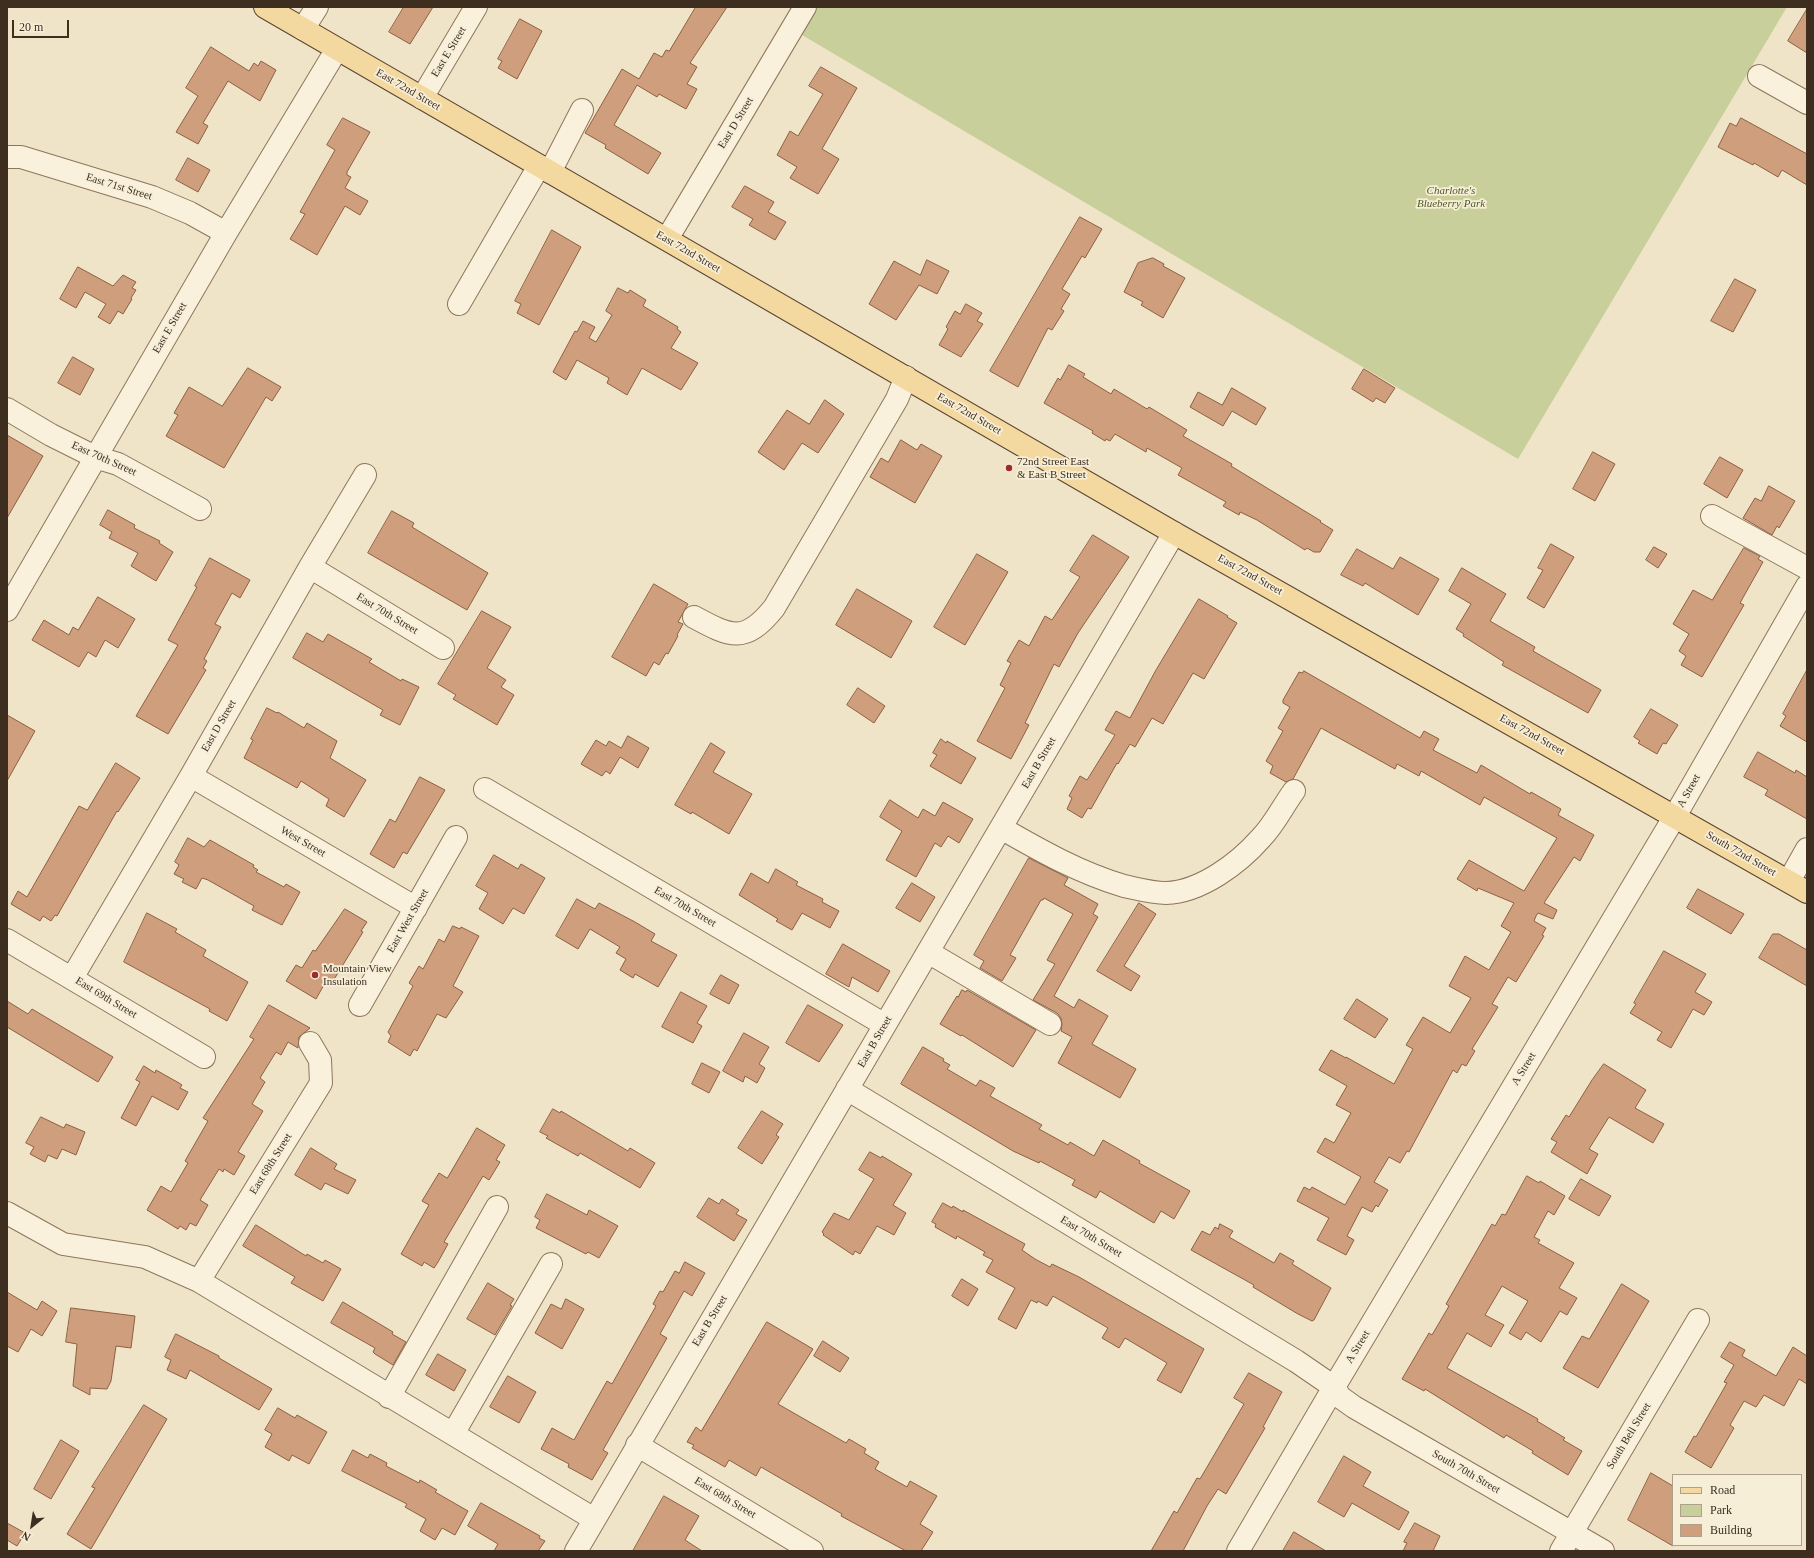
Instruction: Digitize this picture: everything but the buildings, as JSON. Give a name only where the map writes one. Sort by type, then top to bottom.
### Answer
[{"type":"main road","name":"East 72nd Street","points":[[265,7],[1174,533],[1675,816]]},
{"type":"main road","name":"South 72nd Street","points":[[1675,816],[1807,892]]},
{"type":"street","points":[[303,29],[317,7]]},
{"type":"street","name":"East E Street","points":[[422,98],[476,7]]},
{"type":"street","name":"East D Street","points":[[667,239],[805,7]]},
{"type":"street","name":"East E Street","points":[[7,610],[95,456],[226,233],[338,49]]},
{"type":"street","points":[[1760,76],[1807,103]]},
{"type":"street","points":[[459,304],[582,110]]},
{"type":"street","name":"East 71st Street","points":[[7,157],[21,157],[152,197],[190,213],[226,233]]},
{"type":"street","points":[[694,617],[718,630],[737,634],[754,630],[766,618],[774,608],[894,405],[906,377]]},
{"type":"street","name":"East 70th Street","points":[[7,409],[51,435],[95,456],[118,464],[200,509]]},
{"type":"street","name":"East D Street","points":[[72,978],[191,776],[310,567],[365,475]]},
{"type":"street","points":[[1712,516],[1807,568]]},
{"type":"street","name":"East B Street","points":[[576,1551],[1174,533]]},
{"type":"street","name":"East 70th Street","points":[[310,567],[443,648]]},
{"type":"street","name":"A Street","points":[[1238,1551],[1675,816],[1807,586]]},
{"type":"street","name":"West Street","points":[[191,776],[416,908]]},
{"type":"street","name":"East 70th Street","points":[[484,790],[885,1025]]},
{"type":"street","points":[[1001,828],[1060,862],[1104,880],[1143,891],[1167,893],[1190,888],[1218,875],[1239,860],[1262,837],[1294,791]]},
{"type":"street","name":"East West Street","points":[[360,1005],[456,837]]},
{"type":"street","points":[[1788,881],[1807,849]]},
{"type":"street","name":"East 69th Street","points":[[7,940],[204,1057]]},
{"type":"street","points":[[928,952],[1050,1024]]},
{"type":"street","name":"East 68th Street","points":[[199,1281],[321,1084],[320,1060],[310,1043]]},
{"type":"street","name":"East 70th Street","points":[[847,1089],[1296,1361],[1334,1388]]},
{"type":"street","points":[[389,1396],[497,1207]]},
{"type":"street","points":[[7,1213],[63,1244],[145,1257],[199,1281],[594,1519]]},
{"type":"street","points":[[453,1434],[551,1264]]},
{"type":"street","name":"South Bell Street","points":[[1561,1551],[1698,1320]]},
{"type":"street","name":"South 70th Street","points":[[1334,1388],[1340,1397],[1354,1407],[1603,1551]]},
{"type":"street","name":"East 68th Street","points":[[637,1445],[812,1551]]},
{"type":"green space","name":"Charlotte's Blueberry Park","points":[[805,7],[1787,7],[1518,459],[792,29]]},
{"type":"place","name":"72nd Street East & East B Street","points":[[1009,468]]},
{"type":"place","name":"Mountain View Insulation","points":[[315,975]]}]
